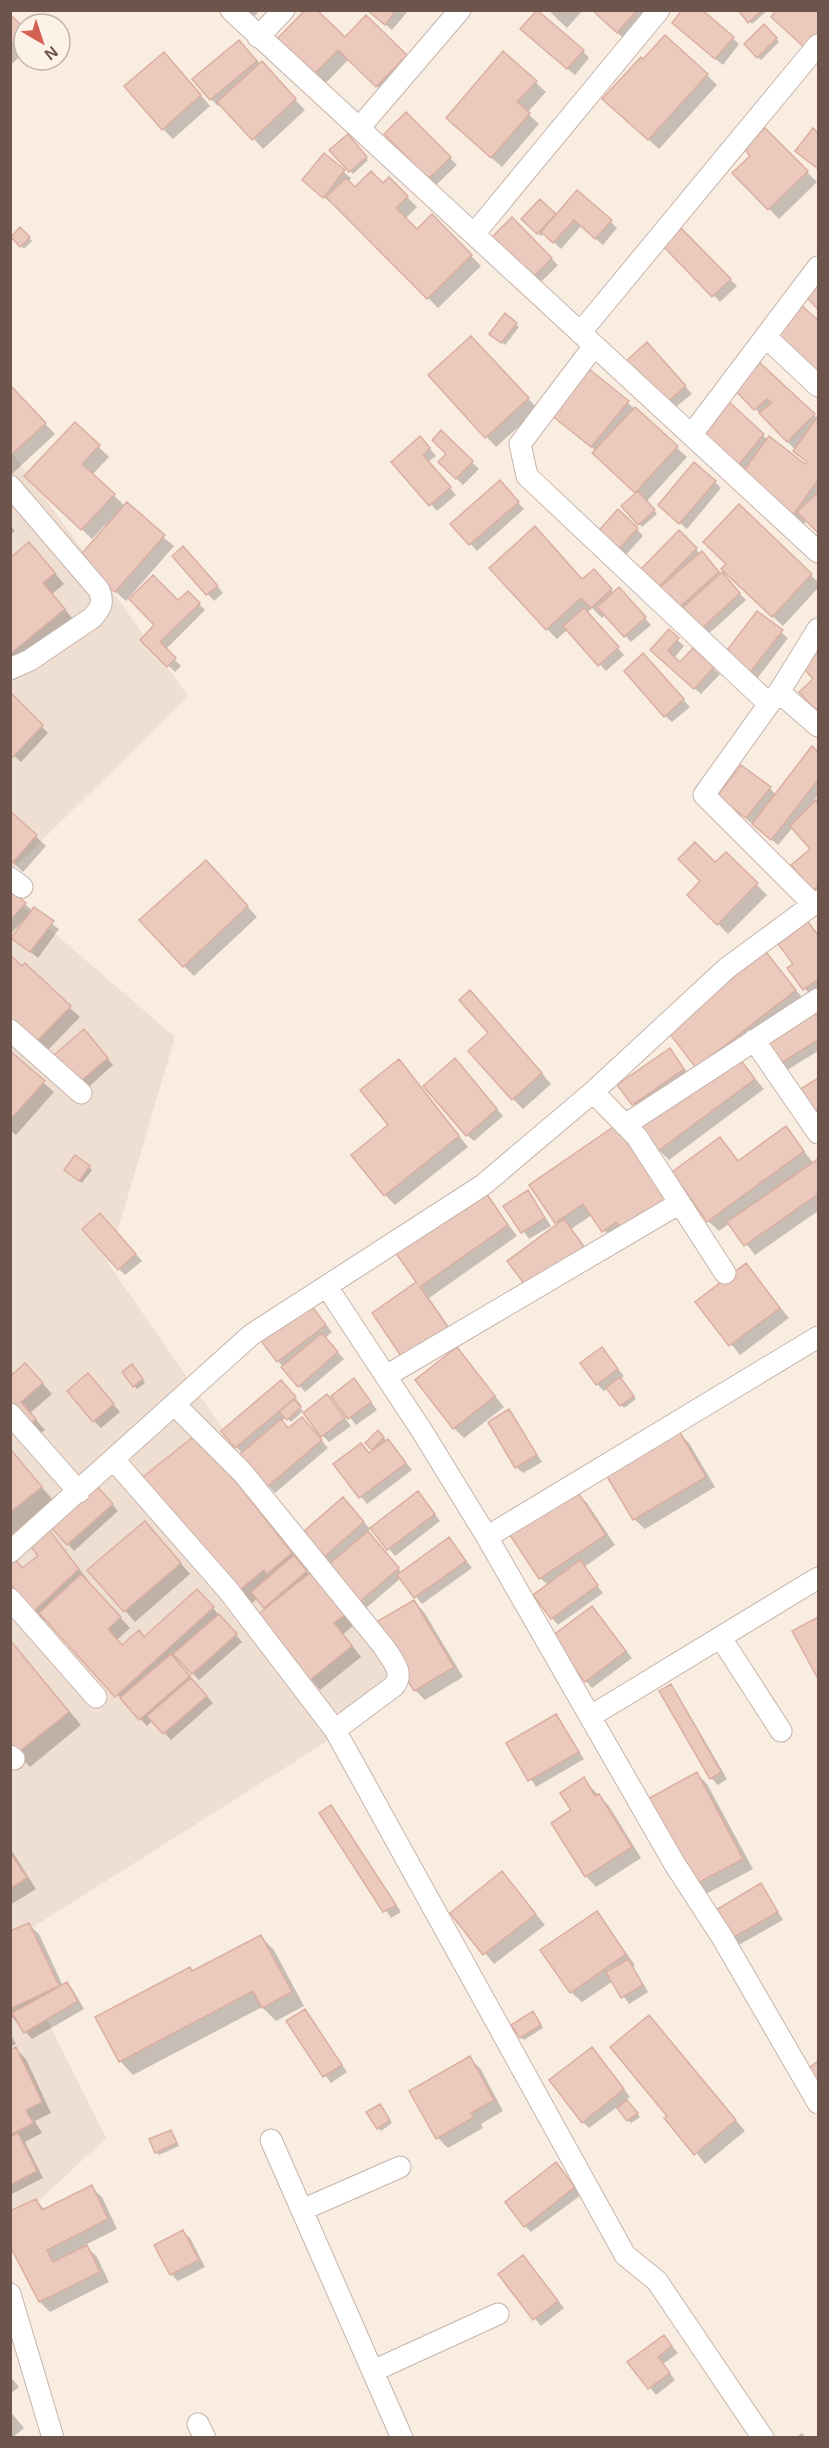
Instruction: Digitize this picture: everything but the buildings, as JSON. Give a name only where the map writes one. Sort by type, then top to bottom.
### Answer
[{"type":"street","points":[[231,10],[819,552]]},
{"type":"street","points":[[258,37],[284,10]]},
{"type":"street","points":[[360,127],[459,10]]},
{"type":"street","points":[[474,234],[659,10]]},
{"type":"street","points":[[819,45],[587,340],[520,444],[527,477],[774,698],[819,726]]},
{"type":"street","points":[[692,434],[819,267]]},
{"type":"street","points":[[766,337],[819,386]]},
{"type":"street","points":[[10,486],[99,590],[102,599],[100,608],[92,618],[30,660],[10,669]]},
{"type":"street","points":[[10,1552],[251,1335],[483,1185],[593,1092],[727,968],[816,903],[704,795],[774,698],[819,629]]},
{"type":"street","points":[[625,1125],[819,999]]},
{"type":"street","points":[[10,1030],[81,1093]]},
{"type":"street","points":[[754,1041],[819,1133]]},
{"type":"street","points":[[593,1092],[638,1137],[725,1273]]},
{"type":"street","points":[[386,1376],[680,1203]]},
{"type":"street","points":[[327,1287],[487,1537],[674,1863],[722,1938],[819,2103]]},
{"type":"street","points":[[487,1537],[819,1337]]},
{"type":"street","points":[[175,1405],[243,1473],[384,1647],[399,1673],[399,1680],[394,1686],[335,1730]]},
{"type":"street","points":[[10,1414],[79,1492]]},
{"type":"street","points":[[114,1460],[228,1590],[335,1730],[625,2255],[657,2281],[763,2438]]},
{"type":"street","points":[[591,1716],[819,1578]]},
{"type":"street","points":[[10,1599],[96,1697]]},
{"type":"street","points":[[721,1638],[781,1731]]},
{"type":"street","points":[[271,2140],[402,2438]]},
{"type":"street","points":[[302,2210],[400,2167]]},
{"type":"street","points":[[10,2294],[53,2438]]},
{"type":"street","points":[[373,2371],[498,2314]]},
{"type":"shaded area","points":[[10,450],[188,696],[11,871],[10,871]]},
{"type":"shaded area","points":[[11,896],[175,1037],[108,1263],[405,1692],[11,1941]]},
{"type":"shaded area","points":[[10,1946],[106,2138],[11,2227],[10,2227]]}]
